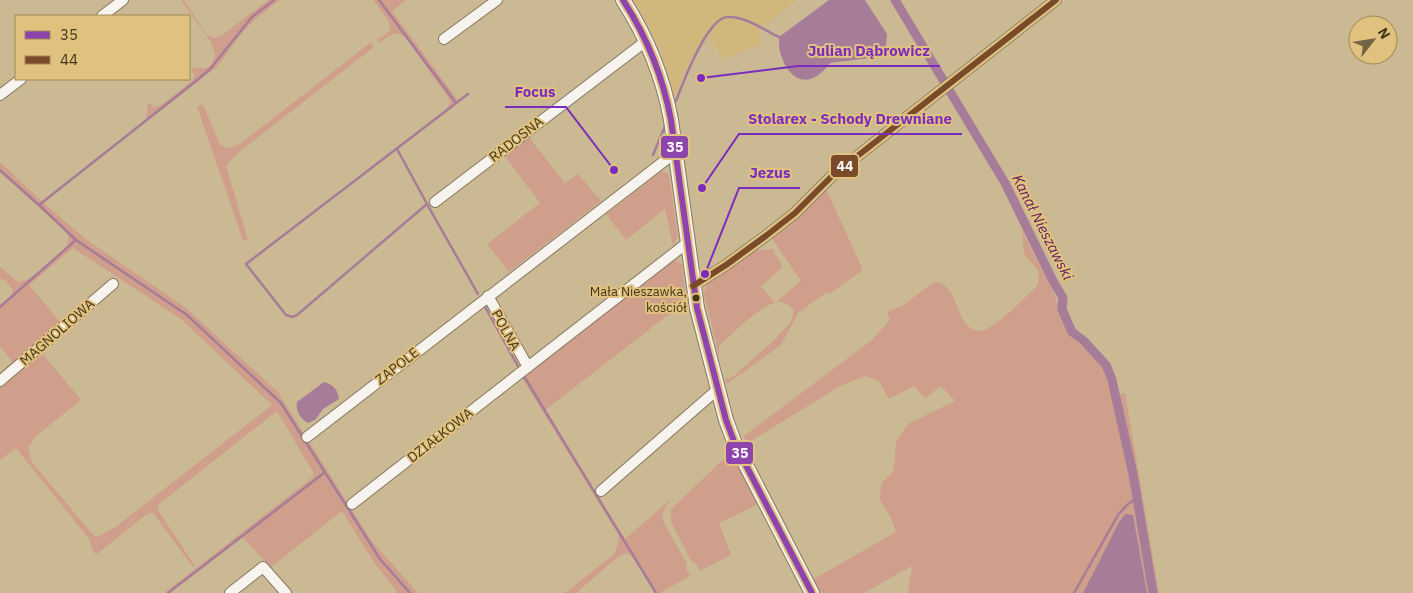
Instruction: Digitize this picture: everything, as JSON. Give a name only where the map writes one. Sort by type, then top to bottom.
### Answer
[{"type":"main road","points":[[623,0],[646,40],[667,98],[676,152],[693,286],[701,328],[735,444],[812,593]]},
{"type":"street","points":[[103,15],[123,0]]},
{"type":"street","points":[[444,39],[498,0]]},
{"type":"street","points":[[693,286],[726,265],[795,213],[832,176],[1056,0]]},
{"type":"street","name":"RADOSNA","points":[[435,202],[646,40]]},
{"type":"street","points":[[0,95],[20,80]]},
{"type":"street","name":"POLNA","points":[[676,152],[488,296],[528,367],[687,243]]},
{"type":"street","name":"MAGNOLIOWA","points":[[0,381],[113,284]]},
{"type":"street","name":"ZAPOLE","points":[[307,437],[488,296]]},
{"type":"street","name":"DZIAŁKOWA","points":[[352,504],[528,367]]},
{"type":"street","points":[[601,492],[718,389]]},
{"type":"street","points":[[230,593],[263,567],[286,593]]},
{"type":"shaded area","points":[[181,0],[184,0],[207,35],[215,38],[221,36],[268,0],[280,0],[253,21],[217,67],[147,121],[148,102],[154,107],[160,106],[193,80],[192,68],[207,68],[212,64],[215,54],[211,42]]},
{"type":"shaded area","points":[[373,0],[406,0],[392,11],[458,100],[447,109],[450,102],[448,97],[405,37],[395,34],[379,43],[377,39],[388,32],[390,26],[387,18]]},
{"type":"shaded area","points":[[633,0],[797,0],[758,31],[762,43],[723,59],[707,34],[695,50],[674,97],[660,50],[643,15]]},
{"type":"shaded area","points":[[829,0],[865,0],[887,34],[886,46],[869,58],[830,63],[815,77],[808,80],[801,79],[789,71],[784,62],[780,50],[779,37]]},
{"type":"shaded area","points":[[371,42],[374,47],[238,153],[227,164],[248,240],[243,240],[197,107],[203,104],[220,145],[229,148],[241,143]]},
{"type":"shaded area","points":[[528,136],[565,183],[578,174],[601,201],[509,272],[487,244],[540,203],[504,155]]},
{"type":"shaded area","points":[[0,162],[87,240],[186,308],[278,392],[371,540],[418,593],[398,593],[375,564],[342,511],[271,567],[242,537],[170,593],[164,593],[313,477],[313,472],[277,411],[158,505],[158,510],[195,566],[193,567],[153,513],[147,514],[97,554],[94,553],[89,539],[16,448],[0,460],[0,386],[40,351],[81,400],[36,436],[28,448],[32,462],[94,536],[99,536],[114,528],[272,405],[181,319],[73,248],[29,285],[60,322],[13,362],[0,347],[0,307],[11,297],[13,290],[6,281],[0,278],[0,267],[18,282],[23,281],[38,273],[54,260],[65,248],[68,238],[66,231],[0,173]]},
{"type":"shaded area","points":[[662,171],[669,174],[678,237],[673,245],[665,209],[626,240],[606,214]]},
{"type":"shaded area","points":[[825,187],[863,270],[829,294],[827,292],[798,313],[781,345],[727,384],[725,378],[729,379],[735,375],[790,323],[794,311],[785,303],[775,303],[801,281],[771,237]]},
{"type":"shaded area","points":[[1022,231],[1052,289],[1070,336],[1100,361],[1112,396],[1125,393],[1159,593],[1147,593],[1133,515],[1118,524],[1083,593],[908,593],[912,566],[864,593],[821,593],[814,579],[896,532],[891,518],[880,500],[881,484],[894,470],[896,441],[908,424],[955,401],[941,386],[925,398],[914,386],[889,399],[878,380],[865,376],[842,385],[746,444],[744,436],[872,340],[890,320],[887,312],[902,306],[934,282],[942,284],[948,289],[960,314],[970,328],[978,331],[991,326],[1017,305],[1036,287],[1039,281],[1038,270],[1024,254]]},
{"type":"shaded area","points":[[772,249],[783,267],[761,286],[775,303],[756,313],[719,346],[719,356],[704,294],[708,281],[756,250]]},
{"type":"shaded area","points":[[673,260],[682,264],[686,301],[544,411],[625,539],[670,500],[662,514],[664,523],[687,564],[686,569],[690,576],[660,593],[655,593],[633,557],[630,554],[625,554],[619,556],[576,593],[565,593],[613,555],[617,545],[618,534],[522,378]]},
{"type":"shaded area","points":[[324,382],[334,388],[338,393],[339,399],[323,409],[315,420],[308,423],[299,414],[297,402]]},
{"type":"shaded area","points":[[731,452],[759,504],[719,523],[731,555],[700,571],[696,564],[692,562],[672,524],[670,510]]},
{"type":"shaded area","points":[[1125,514],[1133,515],[1147,593],[1083,593],[1118,524]]},
{"type":"waterway","points":[[76,240],[39,205],[210,69],[252,17],[274,0]]},
{"type":"waterway","points":[[379,0],[456,103]]},
{"type":"waterway","name":"Kanał Nieszawski","points":[[895,0],[1005,183],[1063,298],[1062,309],[1072,332],[1084,341],[1106,365],[1112,380],[1133,474],[1153,593]]},
{"type":"waterway","points":[[676,101],[704,39],[720,20],[728,17],[741,19],[779,37]]},
{"type":"waterway","points":[[397,149],[427,204],[297,315],[293,317],[286,315],[246,264],[468,94]]},
{"type":"waterway","points":[[653,155],[665,126]]},
{"type":"waterway","points":[[0,170],[39,205]]},
{"type":"waterway","points":[[427,204],[478,294]]},
{"type":"waterway","points":[[0,307],[76,240],[187,315],[281,403],[380,559],[410,593]]},
{"type":"waterway","points":[[484,305],[518,366]]},
{"type":"waterway","points":[[525,378],[656,593]]},
{"type":"waterway","points":[[168,593],[324,473]]},
{"type":"waterway","points":[[1074,593],[1118,515],[1128,504],[1137,498]]},
{"type":"transit line","name":"35","points":[[623,0],[647,43],[659,73],[668,104],[697,308],[726,420],[735,444],[812,593]]},
{"type":"transit line","name":"44","points":[[693,286],[726,265],[795,213],[832,176],[1056,0]]},
{"type":"place","name":"Julian Dąbrowicz","points":[[701,78]]},
{"type":"place","name":"Focus","points":[[614,170]]},
{"type":"place","name":"Stolarex - Schody Drewniane","points":[[702,188]]},
{"type":"place","name":"Jezus","points":[[705,274]]},
{"type":"place","name":"Mała Nieszawka, kościół","points":[[696,298]]}]
